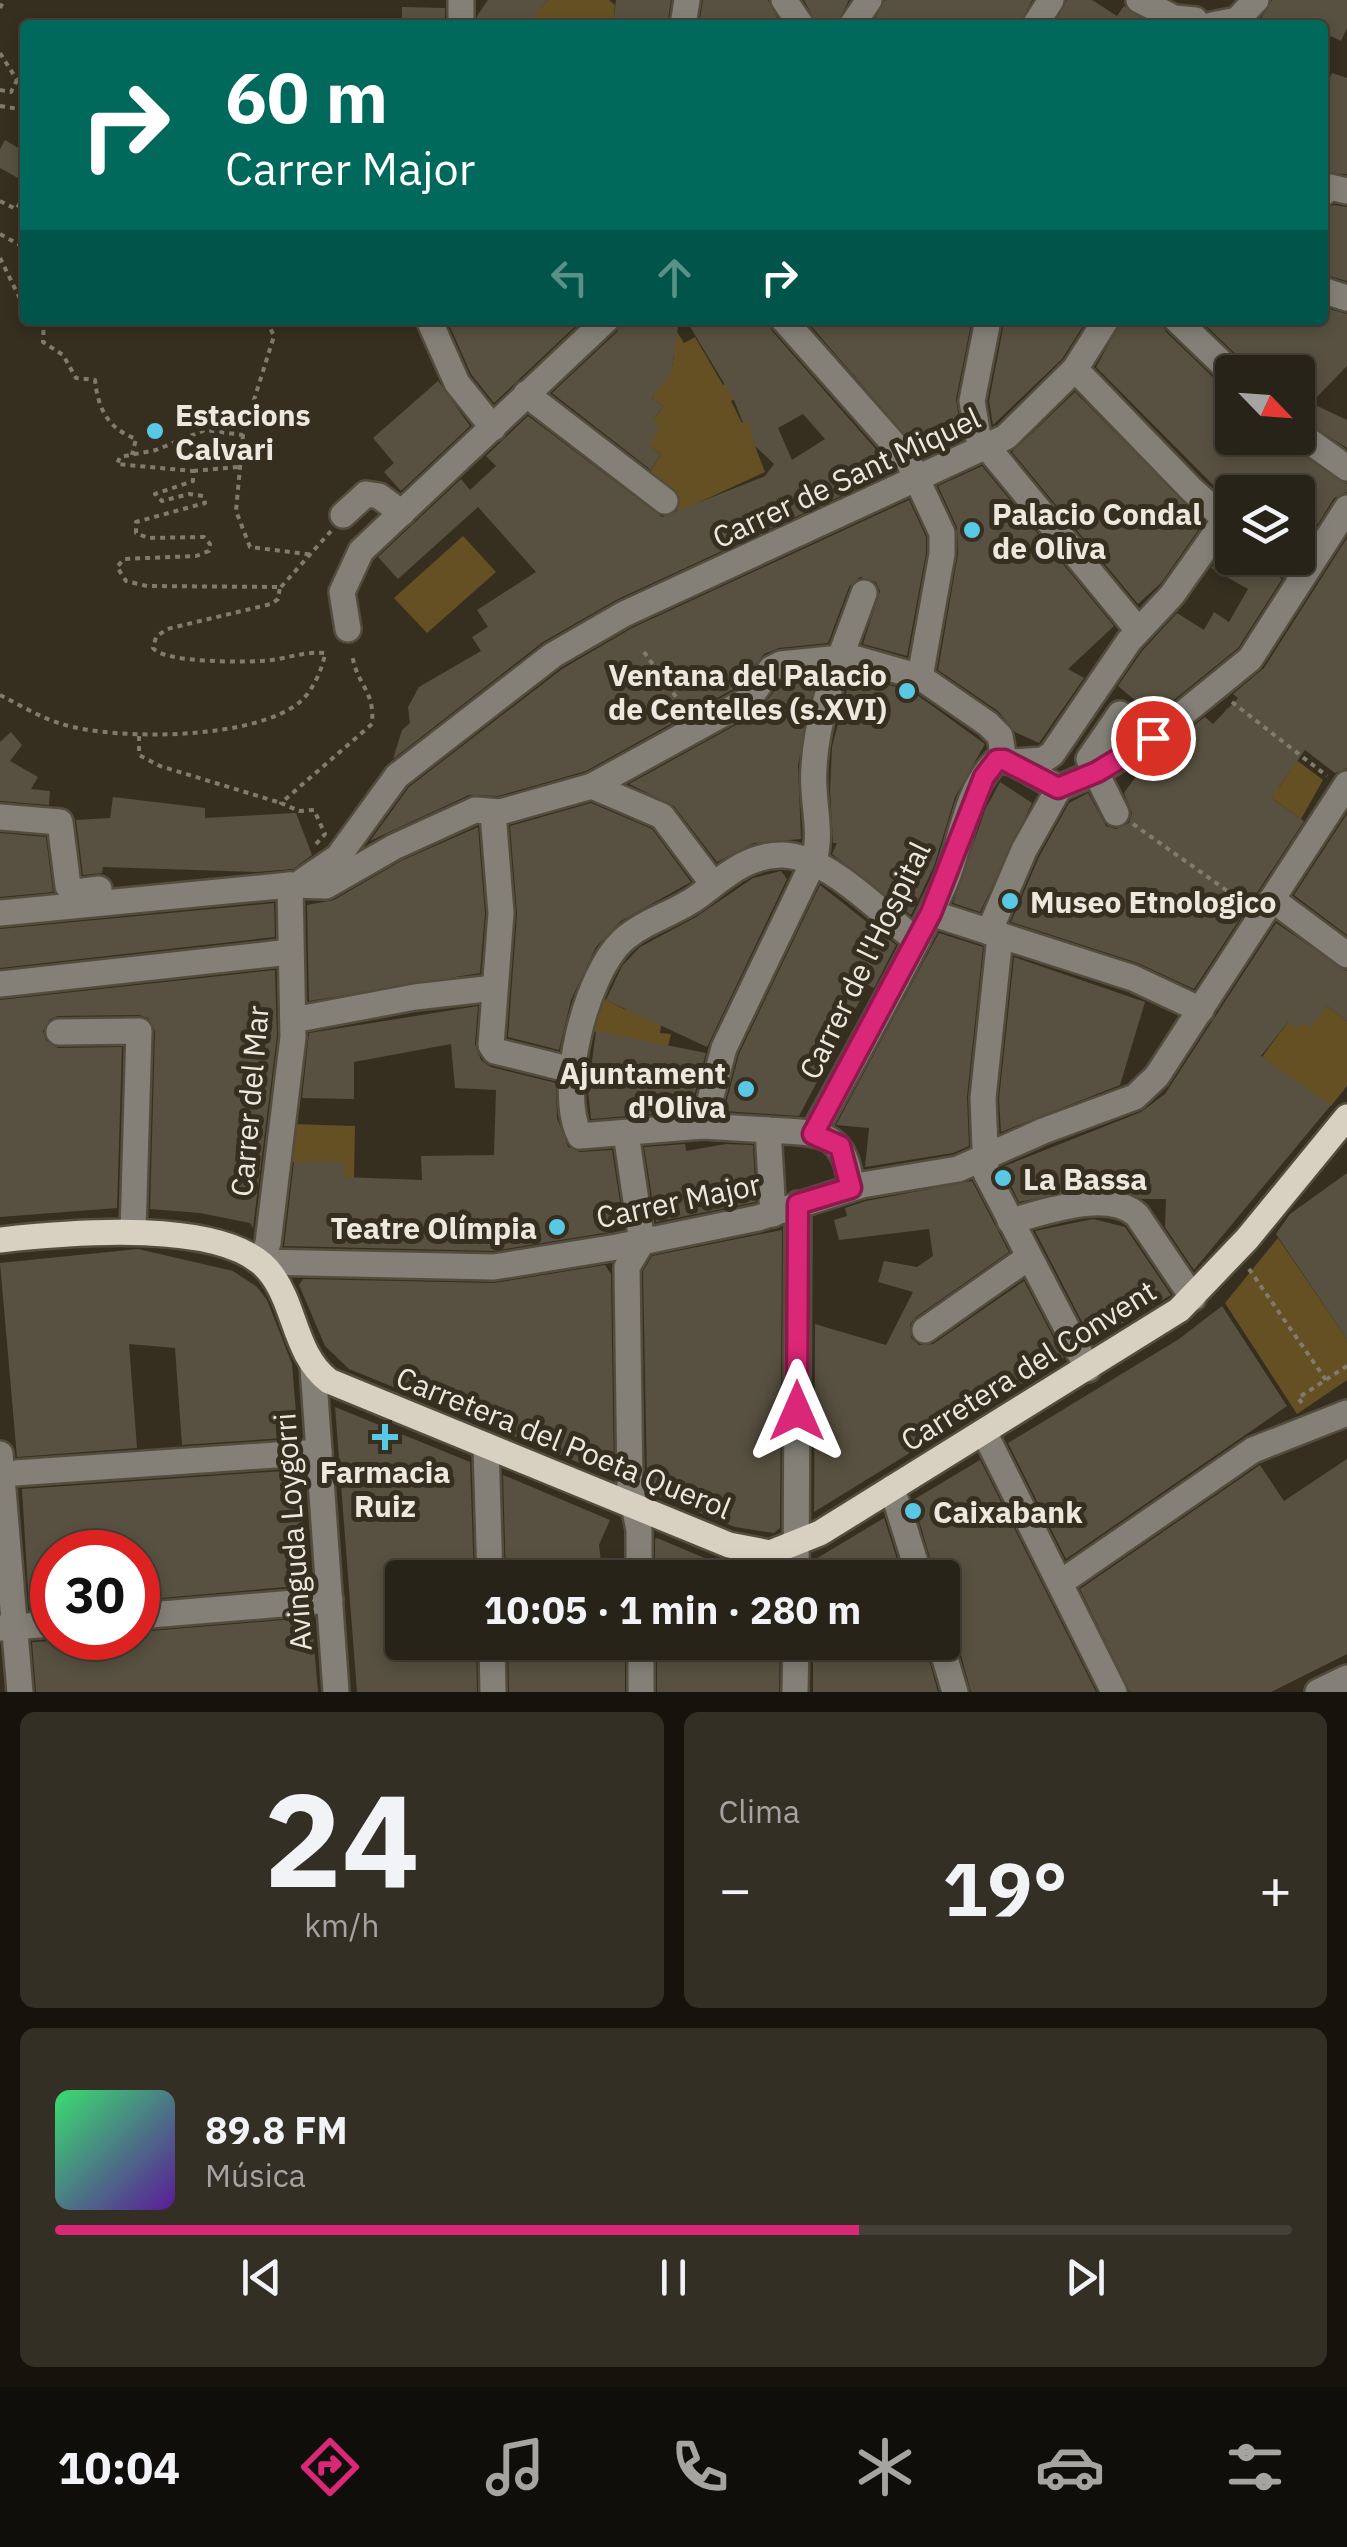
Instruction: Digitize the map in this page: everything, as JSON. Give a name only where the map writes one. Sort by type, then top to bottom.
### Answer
[{"type":"main road","name":"Carretera del Convent","points":[[796,1546],[1088,1369],[1193,1298],[1347,1117]]},
{"type":"main road","points":[[0,1240],[132,1231],[204,1242],[261,1262],[276,1279],[313,1367]]},
{"type":"main road","name":"Carretera del Poeta Querol","points":[[313,1367],[347,1390],[750,1552],[796,1546]]},
{"type":"street","points":[[1139,0],[1174,18],[1192,20]]},
{"type":"street","points":[[1213,20],[1240,0]]},
{"type":"street","points":[[1237,20],[1256,0]]},
{"type":"street","points":[[431,325],[456,382],[493,428]]},
{"type":"street","points":[[348,629],[341,608],[346,577],[361,551],[493,428],[592,325]]},
{"type":"street","points":[[796,325],[908,460],[943,540],[920,677]]},
{"type":"street","points":[[987,325],[972,407],[976,430],[986,448],[1138,630]]},
{"type":"street","name":"Carrer de Sant Miquel","points":[[338,857],[397,776],[553,656],[624,614],[986,448],[1018,427],[1075,369],[1103,325]]},
{"type":"street","points":[[1183,325],[1215,357]]},
{"type":"street","points":[[1075,369],[1215,509]]},
{"type":"street","points":[[526,394],[665,501]]},
{"type":"street","points":[[1315,445],[1347,468]]},
{"type":"street","points":[[343,516],[366,494],[379,496],[402,512]]},
{"type":"street","points":[[1315,556],[1347,508]]},
{"type":"street","points":[[1004,761],[1043,760],[1052,754],[1138,630],[1215,541]]},
{"type":"street","points":[[1088,1369],[992,1190],[983,1160],[984,1073],[995,934],[1024,850],[1058,788],[1097,772],[1153,738],[1217,690],[1250,659],[1302,575]]},
{"type":"street","points":[[703,1126],[724,1048],[814,861],[820,838],[814,759],[837,660],[864,594]]},
{"type":"street","points":[[0,913],[290,885],[326,886],[394,846],[469,812],[493,813],[592,786],[748,700],[775,666],[850,657],[920,677],[1000,736],[1004,761]]},
{"type":"street","points":[[1116,813],[1088,759],[1114,717],[1125,716],[1153,738]]},
{"type":"street","points":[[1004,761],[1058,788]]},
{"type":"street","name":"Carrer de l'Hospital","points":[[813,1134],[931,913],[968,809],[1004,761]]},
{"type":"street","name":"Carrer Major","points":[[261,1262],[494,1267],[642,1242],[773,1214],[851,1188],[958,1169],[1042,1131],[1118,1104],[1150,1086],[1341,783]]},
{"type":"street","points":[[592,786],[662,816],[713,884]]},
{"type":"street","points":[[493,813],[501,871],[494,1050],[572,1070]]},
{"type":"street","points":[[0,816],[60,822],[71,890],[188,880],[198,893]]},
{"type":"street","points":[[851,1188],[840,1146],[813,1134],[703,1126],[628,1146],[580,1136],[572,1070],[587,1007],[617,946],[738,866],[776,856],[814,861],[916,941]]},
{"type":"street","points":[[290,885],[338,857]]},
{"type":"street","name":"Carrer del Mar","points":[[261,1262],[268,1243],[293,1020],[290,885]]},
{"type":"street","points":[[1263,905],[1347,955]]},
{"type":"street","points":[[931,913],[1134,978],[1202,1006]]},
{"type":"street","points":[[0,984],[290,952]]},
{"type":"street","points":[[293,1020],[415,997],[494,988]]},
{"type":"street","points":[[59,1032],[139,1031],[132,1231]]},
{"type":"street","points":[[768,1130],[773,1214]]},
{"type":"street","points":[[628,1146],[642,1242],[627,1268],[638,1560]]},
{"type":"street","points":[[796,1560],[798,1204]]},
{"type":"street","points":[[1010,1220],[1086,1204],[1126,1206],[1136,1214],[1193,1298]]},
{"type":"street","points":[[925,1330],[1029,1257]]},
{"type":"street","name":"Avinguda Loygorri","points":[[313,1367],[336,1692]]},
{"type":"street","points":[[1060,1582],[1254,1450],[1347,1413]]},
{"type":"street","points":[[984,1432],[1114,1692]]},
{"type":"street","points":[[486,1446],[489,1560]]},
{"type":"street","points":[[20,1692],[7,1627],[1,1467],[319,1452]]},
{"type":"street","points":[[892,1488],[914,1560]]},
{"type":"street","points":[[160,1614],[330,1600]]},
{"type":"street","points":[[492,1660],[493,1692]]},
{"type":"street","points":[[641,1660],[642,1692]]},
{"type":"street","points":[[796,1660],[796,1692]]},
{"type":"street","points":[[945,1660],[955,1692]]},
{"type":"street","points":[[1318,1692],[1347,1678]]},
{"type":"path","points":[[0,8],[4,0]]},
{"type":"path","points":[[0,53],[20,82]]},
{"type":"path","points":[[0,90],[11,92],[17,80]]},
{"type":"path","points":[[0,258],[20,299]]},
{"type":"path","points":[[44,325],[42,342],[63,356],[76,378],[95,380],[98,409],[121,433],[136,438],[132,456]]},
{"type":"path","points":[[274,325],[243,435],[236,511],[250,547],[314,555]]},
{"type":"path","points":[[239,467],[192,471],[117,464],[120,456],[132,456],[205,430],[243,435]]},
{"type":"path","points":[[192,471],[193,482],[155,494],[162,500],[203,496],[205,503],[136,522],[136,533],[148,538],[204,538],[210,544],[209,551],[196,556],[124,559],[117,567],[121,576],[147,586],[280,588]]},
{"type":"path","points":[[0,695],[64,725],[139,736],[230,727],[301,701],[325,653],[308,651],[263,661],[166,658],[153,648],[156,637],[167,630],[278,600],[280,588],[314,555],[343,516]]},
{"type":"path","points":[[281,804],[372,724],[374,700],[354,670],[348,629]]},
{"type":"path","points":[[644,652],[698,728]]},
{"type":"path","points":[[1217,690],[1341,783]]},
{"type":"path","points":[[139,736],[140,755],[160,766],[299,811],[314,810],[325,834],[314,842],[318,848],[331,842],[338,857]]},
{"type":"path","points":[[1116,813],[1263,905]]},
{"type":"path","points":[[1233,1254],[1251,1271],[1326,1380],[1347,1366]]},
{"type":"shaded area","points":[[548,0],[609,0],[615,5],[614,20],[523,20],[535,3],[541,8]]},
{"type":"shaded area","points":[[676,330],[684,343],[695,337],[723,385],[738,376],[744,395],[731,401],[742,423],[753,418],[753,441],[765,472],[678,512],[669,489],[647,477],[661,454],[650,447],[653,421],[663,406],[652,398],[672,366],[674,355],[669,350]]},
{"type":"shaded area","points":[[463,536],[496,572],[427,633],[394,598]]},
{"type":"shaded area","points":[[1227,708],[1323,780],[1301,819],[1257,788],[1265,777],[1279,787],[1290,771],[1224,713]]},
{"type":"shaded area","points":[[599,996],[624,1009],[662,1018],[660,1033],[671,1034],[668,1047],[587,1030]]},
{"type":"shaded area","points":[[1327,1006],[1347,1021],[1347,1086],[1331,1106],[1262,1057],[1288,1022],[1303,1023]]},
{"type":"shaded area","points":[[289,1124],[355,1126],[354,1178],[344,1177],[344,1162],[283,1162]]},
{"type":"shaded area","points":[[1278,1238],[1347,1339],[1347,1380],[1297,1414],[1225,1303]]},
{"type":"building","points":[[488,0],[548,0],[530,20],[477,20]]},
{"type":"building","points":[[616,0],[671,0],[668,20],[614,20]]},
{"type":"building","points":[[703,0],[768,0],[778,20],[700,20]]},
{"type":"building","points":[[804,0],[849,0],[839,20],[814,20]]},
{"type":"building","points":[[885,0],[1032,0],[1022,20],[875,20]]},
{"type":"building","points":[[1067,0],[1092,0],[1117,16],[1124,6],[1145,20],[1057,20]]},
{"type":"building","points":[[1272,0],[1347,0],[1347,28],[1341,41],[1328,35],[1328,20],[1260,20]]},
{"type":"building","points":[[402,7],[445,8],[445,20],[402,20]]},
{"type":"building","points":[[1332,73],[1347,78],[1347,174],[1328,173],[1328,82]]},
{"type":"building","points":[[5,140],[20,149],[20,179],[0,168],[0,149]]},
{"type":"building","points":[[1347,207],[1347,281],[1328,276],[1328,208]]},
{"type":"building","points":[[1328,309],[1347,314],[1347,366],[1315,399],[1315,355],[1237,355],[1205,325],[1328,325]]},
{"type":"building","points":[[449,325],[577,325],[494,403],[471,374]]},
{"type":"building","points":[[620,325],[678,325],[671,374],[652,398],[663,406],[653,421],[659,425],[650,447],[661,454],[651,470],[552,393]]},
{"type":"building","points":[[689,325],[770,325],[895,471],[616,600],[543,642],[393,759],[402,730],[410,723],[408,707],[419,687],[481,651],[472,637],[488,627],[477,610],[536,572],[478,507],[398,579],[378,557],[461,479],[470,490],[496,466],[486,456],[528,416],[662,517],[765,476],[774,464],[754,445],[748,421],[743,423],[734,400]],"holes":[[[803,414],[825,439],[792,460],[778,428]]]},
{"type":"building","points":[[810,325],[971,325],[956,399],[962,439],[924,457]]},
{"type":"building","points":[[1004,325],[1084,325],[1062,359],[993,425],[989,401]]},
{"type":"building","points":[[1119,325],[1163,325],[1215,379],[1215,455],[1303,455],[1347,484],[1347,492],[1334,498],[1318,524],[1315,475],[1215,475],[1215,487],[1096,367]]},
{"type":"building","points":[[438,381],[470,426],[401,491],[384,472],[394,463],[373,438]]},
{"type":"building","points":[[1075,392],[1204,522],[1161,583],[1138,604],[1012,452]]},
{"type":"building","points":[[1315,405],[1347,420],[1347,448],[1315,428]]},
{"type":"building","points":[[982,466],[1114,626],[1068,669],[1084,678],[1039,743],[1015,732],[998,711],[938,670],[958,554],[957,527],[938,486]]},
{"type":"building","points":[[909,500],[926,537],[926,553],[907,656],[863,644],[880,591],[876,582],[860,577],[849,587],[828,643],[779,648],[764,654],[737,687],[586,771],[498,796],[469,795],[370,841],[409,787],[562,669],[632,628]]},
{"type":"building","points":[[1347,538],[1347,768],[1335,773],[1305,750],[1271,798],[1304,821],[1194,989],[1138,963],[1011,922],[1039,857],[1069,803],[1088,793],[1106,826],[1116,829],[1129,823],[1132,813],[1124,793],[1147,761],[1205,717],[1213,724],[1238,698],[1233,694],[1264,668]]},
{"type":"building","points":[[1223,575],[1277,575],[1282,579],[1238,648],[1154,716],[1118,686],[1142,651],[1177,613],[1204,630],[1214,612],[1229,622],[1248,589]]},
{"type":"building","points":[[851,674],[913,692],[985,744],[955,797],[934,866],[911,915],[832,854],[837,843],[833,843],[830,790],[832,747]]},
{"type":"building","points":[[816,677],[798,765],[801,839],[754,843],[717,862],[674,806],[629,784],[756,714],[782,682]]},
{"type":"building","points":[[11,732],[22,745],[10,761],[38,777],[31,789],[50,791],[49,805],[0,801],[0,742]]},
{"type":"building","points":[[1000,782],[1032,803],[980,912],[953,903],[985,810]]},
{"type":"building","points":[[113,797],[205,808],[205,818],[296,813],[312,855],[293,869],[256,872],[103,867],[102,873],[83,875],[76,820],[110,818]]},
{"type":"building","points":[[591,803],[652,829],[691,882],[621,921],[596,947],[571,1000],[559,1050],[508,1037],[517,914],[510,826]]},
{"type":"building","points":[[1347,814],[1347,935],[1294,895]]},
{"type":"building","points":[[478,827],[485,913],[480,973],[309,1001],[307,905],[334,900],[401,861]]},
{"type":"building","points":[[0,833],[46,837],[53,892],[0,897]]},
{"type":"building","points":[[781,871],[787,879],[707,1047],[606,1000],[622,966],[640,947],[696,917],[753,878]]},
{"type":"building","points":[[820,885],[896,945],[874,988],[868,985],[799,1116],[724,1111],[739,1054]]},
{"type":"building","points":[[274,903],[275,937],[0,968],[0,929]]},
{"type":"building","points":[[1276,923],[1347,971],[1347,1021],[1327,1006],[1310,1028],[1303,1023],[1298,1029],[1288,1022],[1261,1056],[1331,1105],[1194,1270],[1165,1227],[1166,1199],[1142,1199],[1113,1188],[1093,1187],[1019,1202],[1002,1167],[1141,1112],[1165,1094]]},
{"type":"building","points":[[939,933],[983,947],[967,1097],[969,1146],[953,1153],[865,1167],[869,1128],[836,1125]]},
{"type":"building","points":[[1014,957],[1145,1002],[1120,1085],[1001,1132],[999,1099]]},
{"type":"building","points":[[275,970],[277,1036],[253,1228],[250,1223],[200,1213],[150,1209],[155,1031],[148,1018],[139,1015],[58,1016],[50,1019],[43,1031],[46,1041],[58,1048],[122,1047],[117,1208],[0,1217],[0,1000]]},
{"type":"building","points":[[478,1006],[475,1044],[481,1060],[491,1067],[556,1083],[557,1118],[568,1147],[580,1152],[612,1150],[620,1202],[610,1203],[610,1232],[493,1251],[284,1246],[294,1162],[344,1162],[344,1177],[422,1180],[421,1156],[494,1155],[496,1090],[455,1088],[451,1044],[354,1062],[354,1099],[302,1098],[309,1033]]},
{"type":"building","points":[[596,1031],[706,1053],[690,1111],[591,1119],[588,1091]]},
{"type":"building","points":[[685,1144],[686,1151],[726,1144],[753,1145],[756,1202],[656,1222],[644,1147]]},
{"type":"building","points":[[1347,1173],[1347,1339],[1276,1234],[1290,1214]]},
{"type":"building","points":[[972,1181],[1009,1252],[916,1317],[910,1324],[911,1338],[919,1345],[933,1344],[1024,1281],[1064,1358],[814,1512],[815,1324],[886,1345],[913,1292],[878,1282],[884,1261],[917,1267],[933,1256],[929,1229],[839,1240],[834,1220],[847,1216],[845,1208],[866,1201]]},
{"type":"building","points":[[1093,1219],[1125,1227],[1171,1295],[1092,1341],[1035,1231]]},
{"type":"building","points":[[782,1230],[780,1528],[774,1533],[735,1527],[653,1494],[647,1485],[643,1271],[652,1256]]},
{"type":"building","points":[[138,1249],[233,1271],[257,1287],[267,1300],[292,1364],[298,1437],[182,1445],[175,1348],[129,1344],[137,1448],[17,1457],[0,1263]]},
{"type":"building","points":[[605,1265],[611,1274],[614,1477],[349,1369],[325,1346],[299,1285],[303,1279],[494,1283]]},
{"type":"building","points":[[1222,1306],[1287,1406],[1066,1559],[1008,1443],[1179,1339]]},
{"type":"building","points":[[335,1407],[470,1462],[473,1560],[385,1560],[385,1660],[476,1660],[477,1692],[357,1692]]},
{"type":"building","points":[[1347,1459],[1347,1654],[1271,1692],[1130,1692],[1080,1589],[1260,1465],[1284,1501]]},
{"type":"building","points":[[980,1460],[1096,1692],[971,1692],[960,1652],[960,1560],[931,1560],[913,1500]]},
{"type":"building","points":[[297,1470],[309,1585],[160,1598],[160,1530],[30,1530],[29,1607],[22,1489]]},
{"type":"building","points":[[503,1475],[610,1520],[599,1545],[601,1560],[505,1560]]},
{"type":"building","points":[[884,1518],[897,1560],[814,1560]]},
{"type":"building","points":[[657,1538],[709,1560],[655,1560]]},
{"type":"building","points":[[307,1618],[312,1623],[318,1692],[36,1692],[33,1660],[160,1660],[160,1630]]},
{"type":"building","points":[[508,1660],[625,1660],[625,1692],[509,1692]]},
{"type":"building","points":[[657,1660],[780,1660],[779,1692],[657,1692]]},
{"type":"building","points":[[813,1660],[929,1660],[938,1692],[813,1692]]},
{"type":"place","name":"Estacions Calvari","points":[[155,431]]},
{"type":"place","name":"Palacio Condal de Oliva","points":[[972,530]]},
{"type":"place","name":"Ventana del Palacio de Centelles (s.XVI)","points":[[907,691]]},
{"type":"place","name":"Museo Etnologico","points":[[1010,901]]},
{"type":"place","name":"Ajuntament d'Oliva","points":[[746,1089]]},
{"type":"place","name":"La Bassa","points":[[1003,1178]]},
{"type":"place","name":"Teatre Olímpia","points":[[557,1227]]},
{"type":"place","name":"Farmacia Ruiz","points":[[385,1437]]},
{"type":"place","name":"Caixabank","points":[[913,1511]]},
{"type":"route","points":[[797,1411],[798,1204],[851,1188],[850,1171],[840,1146],[813,1134],[931,913],[946,881],[968,809],[988,769],[997,760],[1004,760],[1051,787],[1068,787],[1153,738]]}]
